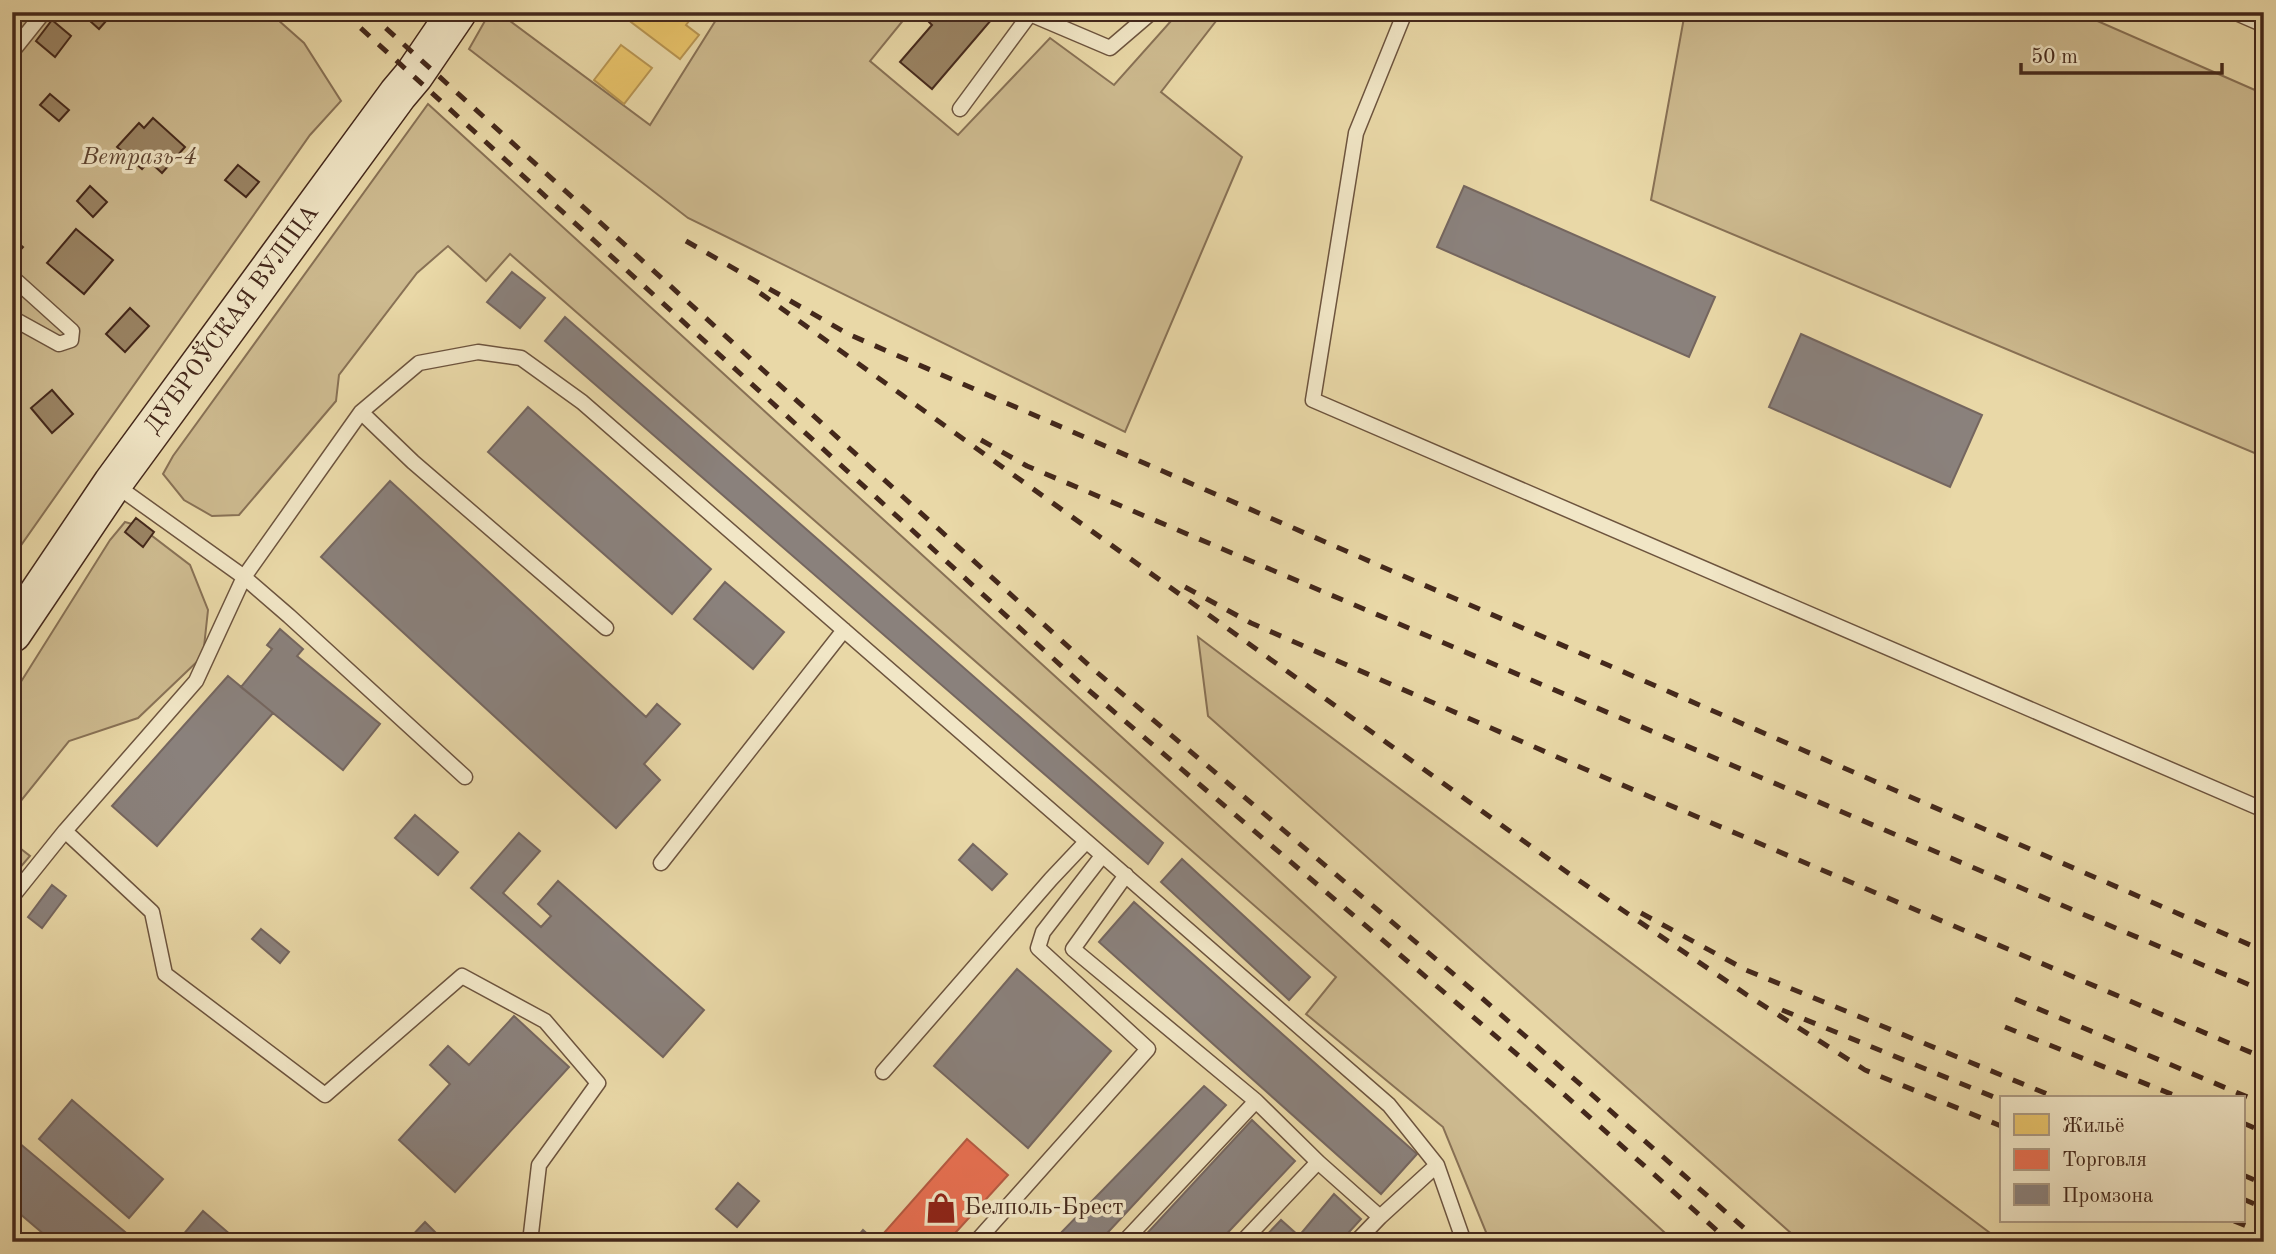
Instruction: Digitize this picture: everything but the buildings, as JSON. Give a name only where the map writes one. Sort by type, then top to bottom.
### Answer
[{"type":"main road","name":"ДУБРОЎСКАЯ ВУЛІЦА","points":[[12,633],[113,483],[414,75],[457,12]]},
{"type":"lane","points":[[12,52],[44,12]]},
{"type":"lane","points":[[960,109],[1030,14],[1110,48],[1152,12]]},
{"type":"lane","points":[[1405,12],[1356,133],[1313,400],[2264,810]]},
{"type":"lane","points":[[2234,12],[2264,25]]},
{"type":"lane","points":[[12,277],[72,331],[71,340],[59,344],[12,318]]},
{"type":"lane","points":[[12,897],[65,831],[196,681],[244,577],[361,412],[419,363],[478,352],[521,358],[582,402],[1389,1105],[1437,1165],[1464,1242]]},
{"type":"lane","points":[[361,412],[413,462],[606,628]]},
{"type":"lane","points":[[113,483],[244,577],[465,778]]},
{"type":"lane","points":[[661,863],[844,629]]},
{"type":"lane","points":[[65,831],[152,912],[165,974],[325,1095],[462,976],[545,1021],[597,1083],[539,1165],[530,1242]]},
{"type":"lane","points":[[883,1072],[1085,842]]},
{"type":"lane","points":[[976,1242],[1148,1049],[1038,948],[1043,932],[1102,856]]},
{"type":"lane","points":[[1126,875],[1073,949],[1256,1101],[1318,1162],[1380,1217]]},
{"type":"lane","points":[[1124,1242],[1256,1101]]},
{"type":"lane","points":[[1242,1242],[1318,1162]]},
{"type":"lane","points":[[1356,1242],[1437,1165]]},
{"type":"green space","name":"Ветразь-4","points":[[12,12],[269,12],[304,43],[341,101],[310,135],[12,558]]},
{"type":"green space","points":[[490,12],[498,12],[650,125],[721,12],[910,12],[870,61],[958,135],[1050,38],[1114,85],[1179,12],[1223,12],[1161,92],[1242,157],[1125,432],[688,218],[469,49]]},
{"type":"green space","points":[[1685,12],[2077,12],[2264,94],[2264,457],[1651,200]]},
{"type":"green space","points":[[428,104],[1675,1242],[1490,1242],[1443,1127],[1306,1014],[1336,977],[510,254],[486,281],[448,246],[417,273],[339,375],[336,401],[239,515],[212,516],[184,500],[163,474],[173,456]]},
{"type":"green space","points":[[125,522],[139,526],[190,565],[208,610],[203,656],[138,718],[69,741],[12,812],[12,696],[110,540]]},
{"type":"green space","points":[[1198,637],[2002,1242],[1801,1242],[1208,716]]},
{"type":"green space","points":[[12,842],[30,856],[12,877]]},
{"type":"railway","points":[[343,12],[1079,682],[1559,1090],[1730,1242]]},
{"type":"railway","points":[[368,12],[1093,669],[1483,999],[1760,1242]]},
{"type":"railway","points":[[686,241],[848,334],[2264,951]]},
{"type":"railway","points":[[760,293],[1571,875],[1747,995],[1865,1070],[2000,1126]]},
{"type":"railway","points":[[981,440],[1027,466],[2264,991]]},
{"type":"railway","points":[[1185,587],[1251,623],[1580,767],[2264,1058]]},
{"type":"railway","points":[[1641,913],[1746,970],[2052,1096]]},
{"type":"railway","points":[[2015,999],[2264,1104]]},
{"type":"railway","points":[[1782,1010],[2000,1100]]},
{"type":"railway","points":[[2005,1027],[2176,1096]]},
{"type":"railway","points":[[2244,1123],[2264,1132]]},
{"type":"railway","points":[[2244,1175],[2264,1184]]},
{"type":"railway","points":[[2244,1199],[2264,1208]]},
{"type":"railway","points":[[2236,1222],[2264,1233]]},
{"type":"place","name":"Белполь-Брест","points":[[941,1208]]}]
